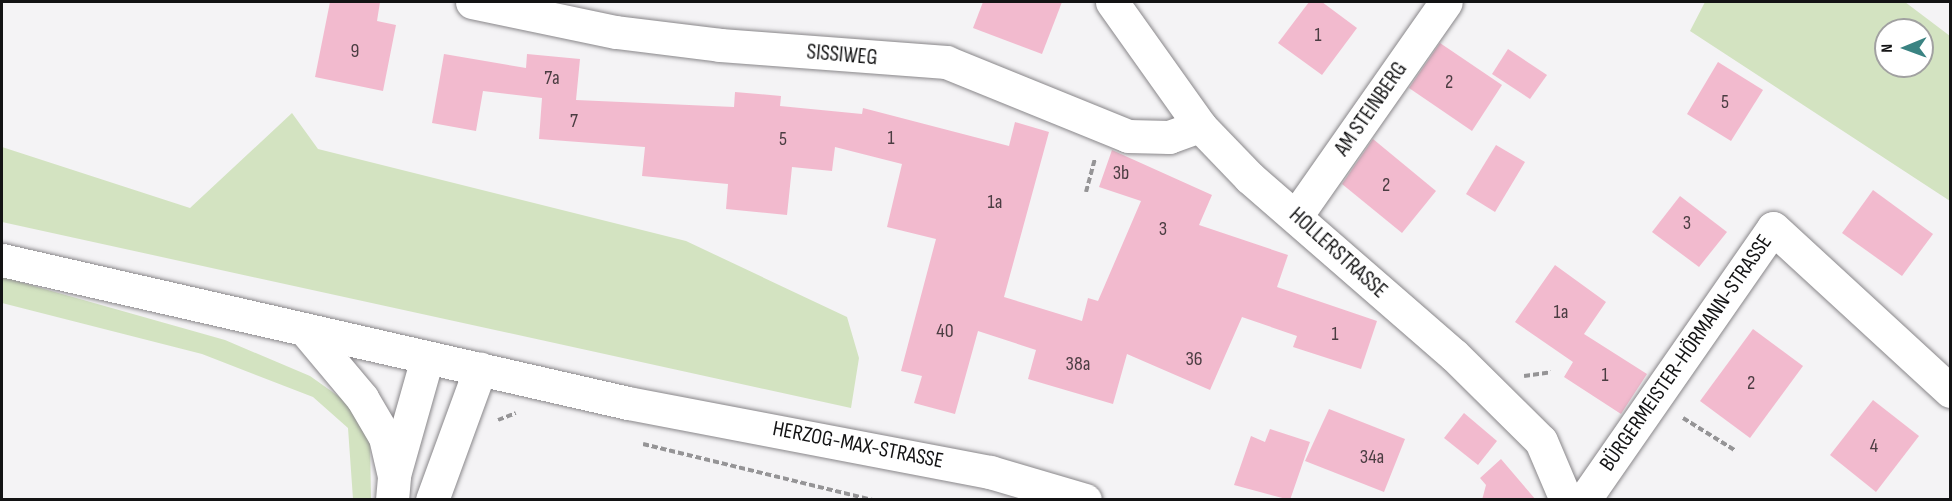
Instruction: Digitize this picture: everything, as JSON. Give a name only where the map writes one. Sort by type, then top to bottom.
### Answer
[{"type":"street","name":"SISSIWEG","points":[[472,2],[616,32],[720,45],[946,62],[1128,136],[1169,137],[1200,126]]},
{"type":"street","name":"HOLLERSTRASSE","points":[[1112,2],[1200,126],[1296,216],[1454,355],[1541,441],[1566,500]]},
{"type":"street","name":"AM STEINBERG","points":[[1296,216],[1446,2]]},
{"type":"street","name":"BÜRGERMEISTER-HÖRMANN-STRASSE","points":[[1584,500],[1773,228],[1950,391]]},
{"type":"street","name":"HERZOG-MAX-STRASSE","points":[[2,260],[628,403],[893,451],[1084,500]]},
{"type":"street","points":[[305,330],[362,398],[385,437],[393,487]]},
{"type":"street","points":[[393,487],[427,358]]},
{"type":"street","points":[[432,500],[480,369]]},
{"type":"path","points":[[1654,399],[1736,451]]},
{"type":"path","points":[[492,423],[518,412],[529,415]]},
{"type":"path","points":[[631,441],[873,500]]},
{"type":"green space","points":[[1705,2],[1905,2],[1926,18],[1874,18],[1874,78],[1934,78],[1934,24],[1950,36],[1950,201],[1690,31]]},
{"type":"green space","points":[[292,113],[318,149],[686,241],[847,317],[859,358],[851,408],[2,222],[2,147],[190,208]]},
{"type":"green space","points":[[2,277],[225,340],[310,376],[348,403],[370,442],[371,499],[353,499],[348,428],[313,397],[202,354],[2,303]]},
{"type":"building","points":[[330,2],[380,2],[377,21],[396,25],[383,91],[315,77]]},
{"type":"building","points":[[983,2],[1062,2],[1042,54],[973,28]]},
{"type":"building","points":[[1309,2],[1322,2],[1357,28],[1322,75],[1278,43]]},
{"type":"building","points":[[1440,43],[1502,85],[1472,131],[1409,88]]},
{"type":"building","points":[[1508,49],[1547,75],[1530,99],[1492,74]]},
{"type":"building","points":[[444,54],[526,68],[527,54],[580,59],[576,100],[734,107],[735,92],[781,96],[780,106],[862,114],[863,108],[1009,146],[1015,122],[1049,132],[1004,297],[1082,321],[1088,298],[1098,301],[1141,201],[1099,187],[1112,150],[1212,195],[1199,225],[1288,255],[1277,287],[1377,321],[1361,369],[1293,347],[1297,336],[1242,317],[1210,390],[1127,354],[1113,404],[1028,379],[1036,350],[978,331],[955,414],[914,403],[922,376],[901,371],[936,239],[887,227],[902,164],[835,147],[832,171],[792,167],[787,215],[726,209],[728,184],[642,176],[645,147],[539,139],[542,98],[483,91],[476,131],[432,123]]},
{"type":"building","points":[[1718,62],[1763,90],[1731,141],[1687,114]]},
{"type":"building","points":[[1373,139],[1436,191],[1402,233],[1342,184]]},
{"type":"building","points":[[1496,145],[1525,162],[1495,212],[1466,194]]},
{"type":"building","points":[[1873,190],[1933,234],[1902,276],[1842,233]]},
{"type":"building","points":[[1680,196],[1727,232],[1699,267],[1652,232]]},
{"type":"building","points":[[1555,265],[1606,302],[1584,334],[1647,374],[1621,414],[1564,377],[1573,362],[1515,322]]},
{"type":"building","points":[[1753,329],[1803,366],[1750,438],[1700,401]]},
{"type":"building","points":[[1873,400],[1919,436],[1876,492],[1830,455]]},
{"type":"building","points":[[1329,409],[1405,439],[1384,492],[1305,461]]},
{"type":"building","points":[[1464,413],[1497,441],[1478,465],[1444,438]]},
{"type":"building","points":[[1270,429],[1310,442],[1290,500],[1234,485],[1251,436],[1265,442]]},
{"type":"building","points":[[1501,459],[1536,500],[1482,500],[1486,485],[1480,478]]}]
